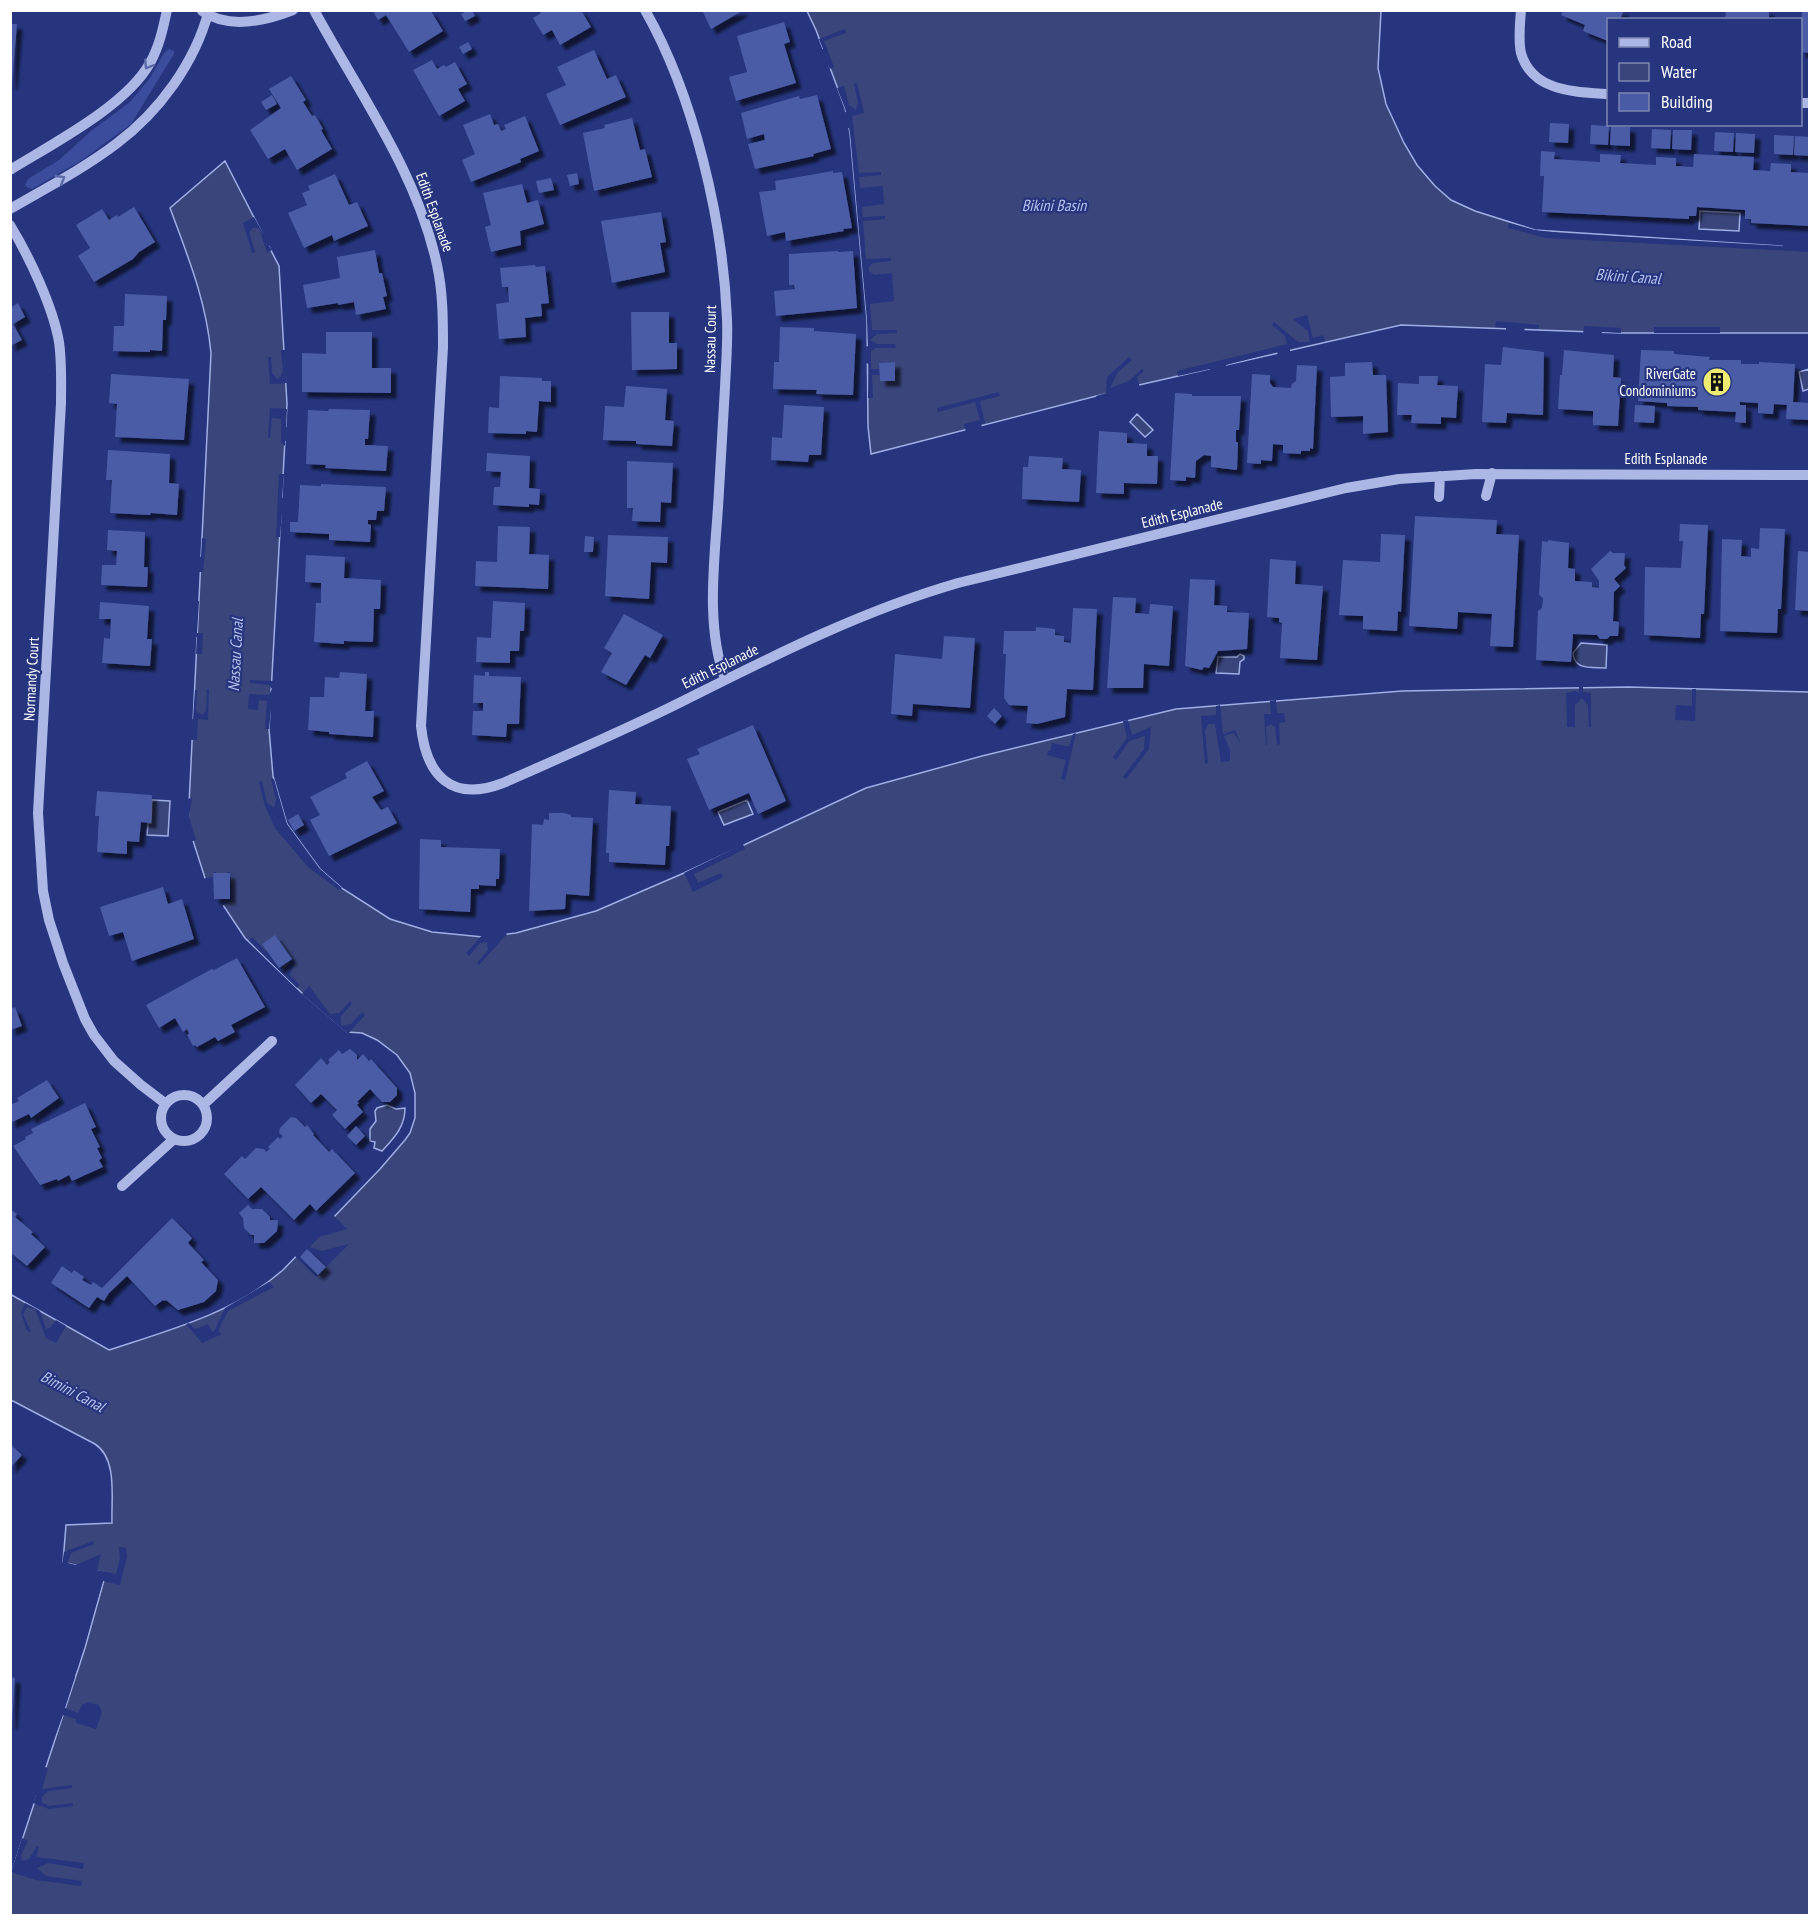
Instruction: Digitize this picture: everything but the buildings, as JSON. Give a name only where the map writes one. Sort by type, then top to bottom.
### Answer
[{"type":"street","points":[[10,170],[110,107],[131,88],[148,66],[158,46],[167,10]]},
{"type":"street","points":[[10,209],[116,145],[134,129],[168,92],[181,72],[206,12],[234,23],[278,16],[293,10]]},
{"type":"street","name":"Edith Esplanade","points":[[314,10],[381,125],[405,174],[423,216],[438,267],[443,347],[421,726],[423,747],[434,770],[457,788],[485,789],[597,741],[862,616],[912,597],[958,583],[1346,488],[1400,479],[1492,473],[1809,475]]},
{"type":"street","name":"Nassau Court","points":[[645,10],[665,51],[696,136],[715,221],[725,285],[726,353],[713,616],[718,660],[725,679]]},
{"type":"street","points":[[1521,10],[1520,51],[1530,71],[1539,80],[1552,86],[1607,94]]},
{"type":"street","name":"Normandy Court","points":[[10,225],[35,275],[56,326],[61,363],[61,421],[38,813],[43,891],[49,920],[63,963],[85,1019],[94,1035],[114,1061],[166,1104]]},
{"type":"street","points":[[1486,496],[1492,473]]},
{"type":"street","points":[[1439,497],[1440,476]]},
{"type":"street","points":[[203,1105],[272,1041]]},
{"type":"street","points":[[187,1095],[203,1105],[207,1117],[203,1132],[190,1140],[174,1138],[167,1134],[161,1119],[166,1104],[172,1098],[187,1095]]},
{"type":"street","points":[[122,1186],[174,1138]]},
{"type":"shaded area","points":[[169,49],[174,51],[174,54],[131,124],[82,160],[32,189],[26,187],[28,179],[59,160],[91,131],[130,102],[150,78],[164,53]]},
{"type":"water","name":"Bikini Basin","points":[[807,11],[1381,11],[1378,68],[1386,104],[1417,165],[1451,200],[1475,211],[1535,230],[1809,248],[1809,333],[1621,333],[1401,325],[1139,385],[871,454],[868,426],[867,320],[850,133],[845,108]]},
{"type":"water","points":[[225,161],[279,266],[287,404],[269,729],[273,776],[287,824],[320,869],[343,889],[390,919],[432,932],[483,937],[516,933],[596,911],[684,873],[866,788],[982,756],[1176,709],[1402,691],[1629,687],[1809,692],[1809,1915],[11,1915],[11,1874],[85,1648],[106,1573],[63,1562],[66,1525],[112,1523],[112,1480],[107,1459],[95,1444],[11,1400],[10,1294],[109,1350],[201,1319],[244,1298],[283,1270],[380,1169],[410,1133],[415,1118],[415,1093],[410,1073],[397,1055],[377,1040],[362,1033],[347,1032],[302,993],[245,938],[205,878],[188,825],[211,353],[201,297],[170,208]]},
{"type":"water","points":[[1700,211],[1740,213],[1739,231],[1699,229]]},
{"type":"water","points":[[1809,369],[1809,389],[1803,391],[1799,372]]},
{"type":"water","points":[[1137,414],[1153,430],[1145,437],[1130,422]]},
{"type":"water","points":[[1581,643],[1607,645],[1606,668],[1584,666],[1576,662],[1573,653]]},
{"type":"water","points":[[1240,654],[1244,656],[1244,659],[1240,662],[1239,674],[1216,673],[1218,657],[1237,657]]},
{"type":"water","points":[[152,800],[170,801],[168,836],[147,835],[148,823],[151,823]]},
{"type":"water","points":[[747,800],[753,814],[724,825],[718,812]]},
{"type":"water","points":[[387,1105],[396,1109],[405,1108],[405,1115],[398,1132],[382,1151],[374,1148],[375,1142],[370,1141],[370,1129],[376,1121],[377,1108]]},
{"type":"pier","points":[[845,29],[846,33],[824,41],[834,67],[830,69],[828,65],[825,66],[819,39]]},
{"type":"pier","points":[[857,83],[864,113],[852,116],[859,173],[881,172],[881,175],[859,177],[860,188],[883,186],[884,204],[862,207],[863,217],[885,216],[885,219],[863,221],[866,259],[891,258],[891,261],[873,263],[869,271],[874,275],[892,273],[894,301],[870,304],[872,330],[897,330],[897,333],[877,334],[870,340],[877,344],[895,344],[896,348],[876,348],[871,351],[871,369],[880,369],[879,363],[895,362],[895,381],[880,381],[880,375],[872,375],[873,398],[868,398],[869,364],[866,363],[865,347],[868,346],[867,320],[850,133],[849,128],[846,128],[843,113],[846,112],[837,88],[844,86],[849,105],[856,110],[858,103],[854,84]]},
{"type":"pier","points":[[254,217],[263,233],[266,232],[271,244],[269,246],[272,250],[267,253],[260,231],[258,228],[253,228],[250,235],[255,252],[252,253],[243,223]]},
{"type":"pier","points":[[1509,223],[1535,230],[1560,233],[1783,246],[1784,243],[1810,245],[1809,252],[1546,238],[1508,228]]},
{"type":"pier","points":[[1307,315],[1313,338],[1323,335],[1325,341],[1290,349],[1290,352],[1278,355],[1277,352],[1226,365],[1226,368],[1211,372],[1210,369],[1178,376],[1177,371],[1287,344],[1285,336],[1272,325],[1274,322],[1298,342],[1310,342],[1308,331],[1293,319]]},
{"type":"pier","points":[[1496,321],[1539,325],[1539,329],[1525,328],[1524,331],[1506,331],[1506,328],[1495,327]]},
{"type":"pier","points":[[1584,326],[1621,328],[1621,333],[1583,334]]},
{"type":"pier","points":[[1654,327],[1720,327],[1720,333],[1654,333]]},
{"type":"pier","points":[[281,350],[288,350],[287,383],[270,384],[268,357],[271,357],[272,373],[278,379],[283,372]]},
{"type":"pier","points":[[1129,357],[1132,360],[1118,372],[1110,388],[1129,381],[1142,369],[1144,371],[1137,377],[1140,388],[1097,399],[1096,396],[1106,393],[1107,377]]},
{"type":"pier","points":[[999,392],[1000,396],[980,401],[985,423],[981,424],[982,427],[966,432],[964,424],[980,420],[975,402],[938,412],[937,408]]},
{"type":"pier","points":[[270,408],[287,409],[286,427],[289,428],[288,441],[285,441],[285,446],[281,442],[281,419],[272,418],[270,438],[268,438]]},
{"type":"pier","points":[[279,474],[284,474],[282,498],[285,498],[285,512],[282,513],[280,537],[276,537]]},
{"type":"pier","points":[[202,538],[206,539],[203,572],[198,572],[198,557],[201,557]]},
{"type":"pier","points":[[196,601],[199,601],[197,633],[203,633],[202,654],[196,654],[197,637],[194,637]]},
{"type":"pier","points":[[250,680],[275,681],[274,710],[271,710],[269,729],[265,729],[267,701],[259,700],[258,710],[248,709],[249,694],[269,695],[272,689],[269,685],[250,683]]},
{"type":"pier","points":[[1579,687],[1583,687],[1583,692],[1591,693],[1591,727],[1589,727],[1588,705],[1582,698],[1575,705],[1575,727],[1567,727],[1566,693],[1576,691],[1579,693]]},
{"type":"pier","points":[[207,689],[209,689],[208,720],[198,719],[197,740],[192,740],[189,739],[190,720],[193,719],[195,690],[197,690],[196,711],[202,715],[206,711]]},
{"type":"pier","points":[[1692,689],[1696,689],[1695,721],[1675,720],[1676,705],[1692,706]]},
{"type":"pier","points":[[1276,700],[1277,713],[1284,713],[1285,722],[1279,723],[1280,744],[1277,745],[1275,727],[1271,724],[1266,727],[1266,745],[1264,714],[1271,714],[1270,701]]},
{"type":"pier","points":[[1220,705],[1223,734],[1235,730],[1241,744],[1234,733],[1224,736],[1230,750],[1230,761],[1221,762],[1215,724],[1208,724],[1205,731],[1208,763],[1205,764],[1201,716],[1216,715],[1216,706]]},
{"type":"pier","points":[[1128,720],[1132,735],[1151,727],[1149,749],[1126,779],[1123,777],[1144,749],[1145,736],[1129,741],[1116,760],[1113,757],[1127,738],[1123,721]]},
{"type":"pier","points":[[1076,733],[1065,780],[1061,779],[1066,760],[1047,755],[1048,751],[1052,743],[1069,747],[1073,734]]},
{"type":"pier","points":[[271,779],[274,779],[287,824],[320,869],[342,888],[339,890],[308,867],[275,828],[265,806],[259,782],[262,781],[267,803],[274,808],[276,800]]},
{"type":"pier","points":[[192,798],[189,817],[196,840],[190,842],[185,825],[186,799]]},
{"type":"pier","points":[[743,844],[745,849],[694,874],[698,883],[721,873],[723,877],[693,892],[684,873]]},
{"type":"pier","points":[[213,872],[216,872],[216,887],[228,888],[227,872],[230,872],[233,898],[221,907],[204,882],[205,878],[213,877]]},
{"type":"pier","points":[[504,932],[507,934],[479,965],[477,963],[488,950],[487,942],[480,943],[469,956],[466,953],[483,934]]},
{"type":"pier","points":[[252,937],[284,969],[291,962],[274,937],[295,961],[290,975],[300,985],[297,988],[249,941]]},
{"type":"pier","points":[[309,986],[330,1014],[339,1013],[350,1001],[352,1004],[341,1016],[341,1026],[351,1024],[362,1012],[365,1015],[348,1034],[302,994]]},
{"type":"pier","points":[[333,1215],[347,1229],[319,1237],[310,1247],[322,1251],[349,1244],[316,1277],[294,1255]]},
{"type":"pier","points":[[269,1282],[274,1287],[228,1311],[218,1331],[222,1334],[202,1343],[186,1324],[189,1323],[195,1329],[208,1324],[212,1332],[225,1308]]},
{"type":"pier","points":[[25,1303],[40,1311],[46,1329],[51,1327],[56,1320],[66,1326],[56,1343],[46,1338],[35,1309],[27,1307],[23,1314],[31,1332],[27,1331],[21,1313]]},
{"type":"pier","points":[[93,1541],[94,1544],[71,1553],[68,1563],[76,1565],[101,1554],[97,1570],[116,1574],[120,1559],[119,1547],[126,1548],[127,1557],[120,1585],[103,1581],[77,1670],[74,1669],[102,1575],[62,1565],[64,1552]]},
{"type":"pier","points":[[72,1676],[75,1677],[65,1708],[78,1713],[82,1705],[88,1702],[99,1705],[102,1712],[96,1729],[76,1723],[76,1719],[63,1715],[52,1745],[49,1745]]},
{"type":"pier","points":[[42,1766],[48,1768],[42,1789],[72,1785],[72,1788],[48,1791],[42,1797],[42,1802],[48,1806],[73,1803],[73,1806],[49,1809],[33,1803],[36,1795],[33,1794]]},
{"type":"pier","points":[[22,1838],[28,1841],[21,1855],[22,1861],[29,1859],[37,1846],[39,1847],[36,1857],[84,1863],[83,1869],[48,1863],[37,1868],[46,1876],[82,1881],[81,1886],[36,1880],[11,1872]]},
{"type":"place","name":"RiverGate Condominiums","points":[[1717,382]]},
{"type":"water label","name":"Bikini Canal","points":[[1628,276]]},
{"type":"water label","name":"Nassau Canal","points":[[235,655]]},
{"type":"water label","name":"Bimini Canal","points":[[73,1391]]}]
